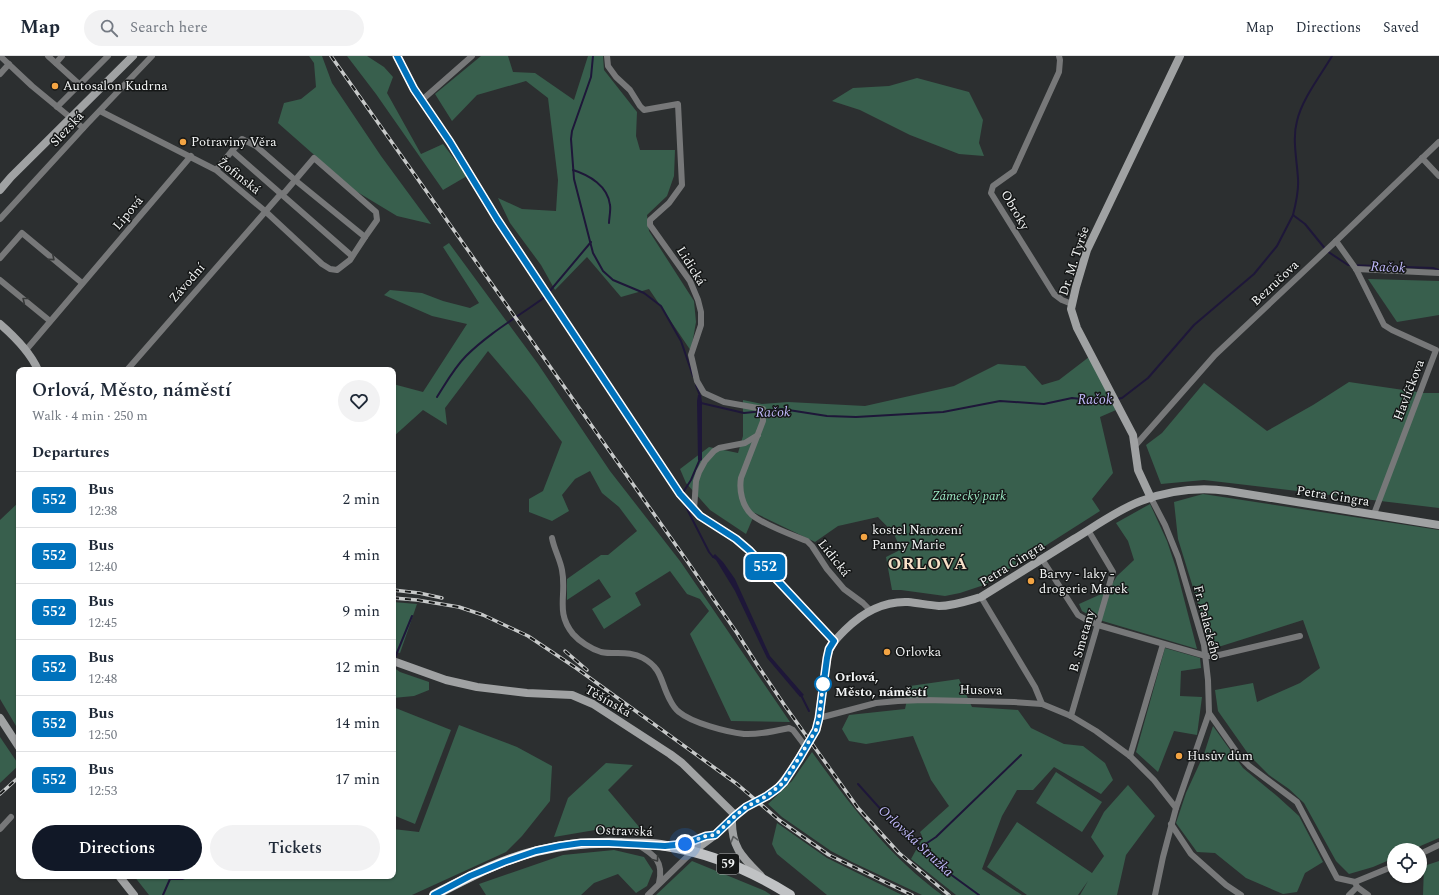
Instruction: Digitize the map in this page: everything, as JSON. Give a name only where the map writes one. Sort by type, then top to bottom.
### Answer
[{"type":"main road","name":"Ostravská","points":[[434,895],[485,870],[536,851],[581,843],[665,846],[692,852],[730,864],[763,878],[790,895]]},
{"type":"street","points":[[0,56],[83,128]]},
{"type":"street","points":[[48,56],[79,84]]},
{"type":"street","points":[[56,63],[62,56]]},
{"type":"street","name":"Slezská","points":[[57,107],[108,56]]},
{"type":"street","name":"Slezská","points":[[0,190],[11,177],[133,56]]},
{"type":"street","name":"Slezská","points":[[0,218],[152,56]]},
{"type":"street","points":[[397,56],[414,89],[450,142],[506,232],[680,494],[700,516],[747,548],[834,641]]},
{"type":"street","points":[[422,100],[472,56]]},
{"type":"street","name":"Lidická","points":[[607,56],[608,66],[616,78],[630,90],[644,110],[678,104],[682,185],[669,203],[650,220],[650,225],[690,282],[698,300],[701,312],[701,325],[691,355],[697,381],[704,393],[724,402],[763,409],[763,421],[741,478],[741,497],[751,514],[760,521],[806,541],[812,546],[827,569],[844,589],[870,610]]},
{"type":"street","name":"Obroky","points":[[1058,56],[1060,60],[1059,72],[1014,171],[993,186],[991,193],[1054,294],[1062,300],[1072,304]]},
{"type":"street","name":"Dr. M. Tyrše","points":[[1151,498],[1138,470],[1133,435],[1074,321],[1072,304],[1084,260],[1092,238],[1180,56]]},
{"type":"street","points":[[0,74],[8,64]]},
{"type":"street","name":"Žofinská","points":[[100,111],[216,170],[265,211],[322,264],[330,269],[337,270],[351,258]]},
{"type":"street","points":[[216,170],[242,139],[256,146],[295,180],[365,236],[351,258],[282,194],[232,151]]},
{"type":"street","name":"Bezručova","points":[[1134,447],[1214,355],[1336,242],[1439,142]]},
{"type":"street","name":"Lipová","points":[[26,350],[191,156]]},
{"type":"street","name":"Závodní","points":[[130,367],[265,211],[314,158],[376,212],[377,220],[365,236]]},
{"type":"street","points":[[1422,158],[1439,176]]},
{"type":"street","points":[[0,258],[22,233],[82,283]]},
{"type":"street","name":"Havlíčkova","points":[[1336,242],[1356,269],[1384,325],[1436,350],[1374,514]]},
{"type":"street","points":[[1356,269],[1439,273]]},
{"type":"street","points":[[0,280],[50,321]]},
{"type":"street","points":[[0,324],[26,350],[36,367]]},
{"type":"street","points":[[694,510],[696,481],[705,461],[714,451],[720,448],[744,443],[758,435]]},
{"type":"street","name":"Petra Cingra","points":[[692,852],[715,835],[733,817],[746,807],[767,796],[778,788],[791,771],[816,730],[829,649],[834,641],[852,623],[870,610],[891,603],[907,602],[939,606],[966,602],[981,597],[1088,530],[1131,506],[1151,498],[1188,491],[1215,489],[1439,525]]},
{"type":"street","name":"Fr. Palackého","points":[[1151,498],[1165,525],[1178,557],[1201,635],[1206,656],[1209,713],[1171,824],[1155,895]]},
{"type":"street","name":"B. Smetany","points":[[1071,716],[1113,572],[1088,530]]},
{"type":"street","points":[[552,538],[562,570],[564,593],[563,615],[574,635],[587,645],[602,652],[624,652],[647,661],[658,670],[668,698],[680,713],[703,724],[746,734],[789,728],[793,730],[806,747]]},
{"type":"street","points":[[1042,559],[1078,615],[1098,625],[1206,656],[1222,655],[1300,636]]},
{"type":"street","points":[[981,597],[1035,687],[1042,704]]},
{"type":"street","points":[[1130,756],[1163,644]]},
{"type":"street","name":"Těšínská","points":[[397,663],[446,680],[477,687],[527,693],[572,695],[581,698],[593,704],[682,763],[733,817]]},
{"type":"street","name":"Husova","points":[[819,718],[876,703],[898,701],[924,700],[1042,704],[1071,716],[1096,731],[1130,756],[1154,780],[1176,808]]},
{"type":"street","points":[[1209,713],[1240,757],[1249,766],[1297,802],[1337,878],[1356,884],[1368,895]]},
{"type":"street","points":[[0,718],[16,742]]},
{"type":"street","points":[[0,829],[12,817]]},
{"type":"street","points":[[733,817],[733,837],[735,845],[748,863],[763,878]]},
{"type":"street","points":[[1171,824],[1191,854],[1226,886],[1241,895]]},
{"type":"street","name":"Petra Cingra","points":[[665,846],[685,844],[706,836],[715,835]]},
{"type":"street","points":[[635,844],[648,851],[659,862],[661,868],[659,884]]},
{"type":"street","points":[[1427,851],[1439,845]]},
{"type":"street","points":[[648,895],[692,852]]},
{"type":"street","points":[[1349,895],[1356,884],[1387,869]]},
{"type":"street","points":[[121,879],[134,895]]},
{"type":"green space","points":[[309,56],[322,56],[332,83],[381,156],[431,224],[397,216],[354,190],[278,123],[284,103],[301,99],[316,87],[314,63]]},
{"type":"green space","points":[[347,56],[367,56],[384,67],[393,77],[387,93],[421,154],[443,144],[467,176],[443,190],[376,94]]},
{"type":"green space","points":[[481,56],[508,56],[513,72],[535,73],[574,100],[588,56],[603,56],[604,70],[637,112],[636,136],[640,150],[675,150],[674,176],[667,196],[647,215],[649,231],[694,301],[696,322],[691,351],[649,289],[621,297],[587,257],[555,290],[541,265],[510,223],[498,198],[522,209],[556,211],[558,180],[548,98],[526,81],[477,95],[452,121],[435,94]]},
{"type":"green space","points":[[917,78],[969,92],[983,120],[979,143],[984,156],[959,154],[910,135],[860,110],[832,101],[853,88],[889,86]]},
{"type":"green space","points":[[449,243],[538,364],[610,471],[680,561],[790,722],[731,721],[690,634],[709,611],[700,599],[687,594],[670,571],[635,593],[641,605],[604,629],[592,609],[611,597],[599,579],[567,600],[567,579],[601,555],[608,555],[637,531],[619,507],[602,493],[590,471],[575,479],[562,495],[569,511],[552,521],[529,512],[529,499],[543,491],[562,442],[528,398],[488,351],[445,408],[447,425],[423,410],[396,434],[396,385],[423,392],[467,324],[432,316],[384,295],[390,290],[422,293],[443,301],[470,308],[479,303],[443,247]]},
{"type":"green space","points":[[1368,279],[1439,281],[1439,315],[1397,322]]},
{"type":"green space","name":"Zámecký park","points":[[1089,357],[1116,410],[1100,417],[1113,473],[1092,499],[1100,511],[984,585],[960,593],[945,596],[892,590],[886,557],[898,551],[898,546],[892,532],[878,517],[838,526],[815,542],[755,513],[746,534],[710,510],[686,483],[680,469],[709,447],[738,453],[743,436],[743,400],[762,404],[788,402],[865,406],[954,386],[998,364],[1025,366],[1042,385],[1059,380]]},
{"type":"green space","points":[[1349,382],[1424,393],[1439,393],[1439,508],[1204,480],[1161,484],[1146,445],[1162,433],[1204,383],[1267,431],[1313,405]]},
{"type":"green space","points":[[1203,494],[1439,530],[1439,838],[1427,843],[1387,843],[1387,861],[1349,874],[1336,861],[1304,803],[1289,789],[1269,775],[1249,755],[1218,711],[1215,690],[1253,683],[1257,702],[1300,683],[1320,668],[1303,620],[1212,649],[1178,539],[1174,502]]},
{"type":"green space","points":[[1150,504],[1167,541],[1176,568],[1197,649],[1096,619],[1082,611],[1079,604],[1108,591],[1117,576],[1134,560],[1128,541],[1116,523]]},
{"type":"green space","points":[[16,505],[16,726],[0,699],[0,520]]},
{"type":"green space","points":[[396,602],[417,604],[400,653],[396,652]]},
{"type":"green space","points":[[1165,648],[1200,658],[1201,668],[1181,671],[1180,696],[1202,697],[1197,735],[1174,731],[1158,772],[1136,752]]},
{"type":"green space","points":[[396,669],[400,672],[429,682],[429,690],[414,696],[396,698]]},
{"type":"green space","points":[[959,679],[972,707],[1018,710],[1031,728],[1064,744],[1083,746],[1105,763],[1113,780],[1101,794],[1054,767],[1033,790],[1017,790],[1002,816],[982,869],[1022,895],[956,895],[911,859],[921,841],[922,836],[920,832],[949,806],[931,780],[913,736],[866,744],[849,741],[842,729],[849,715],[905,709],[910,686]]},
{"type":"green space","points":[[396,708],[451,730],[415,824],[396,816]]},
{"type":"green space","points":[[459,725],[517,747],[552,766],[550,801],[522,836],[506,852],[412,895],[149,895],[136,879],[396,879],[396,829],[419,832]]},
{"type":"green space","points":[[1213,726],[1243,768],[1299,816],[1323,862],[1305,873],[1297,892],[1283,894],[1246,878],[1215,853],[1197,852],[1176,823],[1186,793],[1204,754]]},
{"type":"green space","points":[[0,737],[16,761],[16,768],[0,783]]},
{"type":"green space","points":[[812,752],[871,829],[905,864],[942,895],[922,895],[852,862],[831,851],[782,817],[768,804],[792,781]]},
{"type":"green space","points":[[606,763],[633,765],[608,790],[640,828],[595,830],[554,837],[568,798]]},
{"type":"green space","points":[[1056,772],[1102,802],[1082,832],[1036,803]]},
{"type":"green space","points":[[1128,785],[1155,816],[1126,855],[1117,895],[1080,895],[1088,881],[1078,895],[1027,895],[987,867],[1017,822],[1092,873],[1104,856],[1091,837],[1104,812]]},
{"type":"green space","points":[[777,823],[827,858],[902,895],[827,895],[777,854],[772,844]]},
{"type":"green space","points":[[614,850],[644,857],[653,871],[647,886],[636,893],[618,874],[594,883],[581,895],[486,895],[479,884],[563,855]]},
{"type":"green space","points":[[692,861],[765,891],[771,895],[656,895]]},
{"type":"green space","points":[[1439,861],[1439,895],[1423,895],[1423,883],[1427,883],[1427,865]]},
{"type":"shaded area","points":[[698,395],[701,395],[702,402],[702,460],[700,461],[698,460]]},
{"type":"shaded area","points":[[715,554],[723,562],[735,579],[770,656],[804,695],[800,697],[767,658],[735,591],[716,560],[712,557]]},
{"type":"waterway","name":"Orlovská Stružka","points":[[593,56],[591,77],[572,131],[571,139],[574,179],[593,253],[603,271],[613,280],[644,293],[661,306],[681,341],[693,376]]},
{"type":"waterway","points":[[1293,215],[1298,188],[1295,142],[1297,121],[1307,96],[1332,56]]},
{"type":"waterway","points":[[573,170],[591,178],[606,192],[610,207],[609,223]]},
{"type":"waterway","name":"Račok","points":[[1117,399],[1122,398],[1148,378],[1194,325],[1254,274],[1277,246],[1293,215],[1305,224],[1327,251],[1348,265],[1433,268],[1439,270]]},
{"type":"waterway","points":[[549,292],[591,242]]},
{"type":"waterway","points":[[437,397],[450,376],[466,356],[494,332],[545,297]]},
{"type":"waterway","name":"Orlovská Stružka","points":[[696,385],[700,396]]},
{"type":"waterway","name":"Račok","points":[[701,403],[744,413],[782,409],[827,416],[856,417],[943,412],[1000,401],[1044,404],[1072,398],[1101,401],[1112,400]]},
{"type":"waterway","name":"Orlovská Stružka","points":[[682,494],[691,480],[700,459]]},
{"type":"waterway","name":"Orlovská Stružka","points":[[685,505],[713,557]]},
{"type":"waterway","points":[[396,655],[412,616]]},
{"type":"waterway","name":"Orlovská Stružka","points":[[801,695],[809,711]]},
{"type":"waterway","points":[[921,847],[936,837],[1021,755]]},
{"type":"waterway","name":"Orlovská Stružka","points":[[858,784],[884,813],[946,871],[979,895]]},
{"type":"waterway","points":[[163,895],[170,879]]},
{"type":"waterway","points":[[170,879],[182,879]]},
{"type":"railway","points":[[331,56],[685,558],[785,706],[858,808],[899,853],[949,895]]},
{"type":"railway","points":[[396,590],[442,598]]},
{"type":"railway","points":[[396,598],[459,607],[483,615],[528,636],[576,668],[737,784],[779,820],[829,855],[912,895]]},
{"type":"railway","points":[[565,651],[587,670]]},
{"type":"railway","points":[[0,794],[16,780]]},
{"type":"bus line","name":"552","points":[[397,56],[414,89],[450,142],[497,219],[680,494],[700,516],[744,545],[834,641],[829,649],[827,658],[819,718],[816,730],[810,741],[784,782],[778,788],[767,796],[746,807],[715,835],[706,836],[685,844],[665,846],[581,843],[536,851],[470,876],[434,895]]},
{"type":"place","name":"Autosalon Kudrna","points":[[55,86]]},
{"type":"place","name":"Potraviny Věra","points":[[183,142]]},
{"type":"place","name":"kostel Narození Panny Marie","points":[[864,537]]},
{"type":"place","name":"Barvy - laky - drogerie Marek","points":[[1031,581]]},
{"type":"place","name":"Orlovka","points":[[887,652]]},
{"type":"place","name":"Orlová, Město, náměstí","points":[[823,684]]},
{"type":"place","name":"Husův dům","points":[[1179,756]]},
{"type":"district","name":"ORLOVÁ","points":[[928,564]]},
{"type":"route","points":[[685,844],[706,836],[715,835],[746,807],[767,796],[784,782],[816,730],[823,684]]}]
